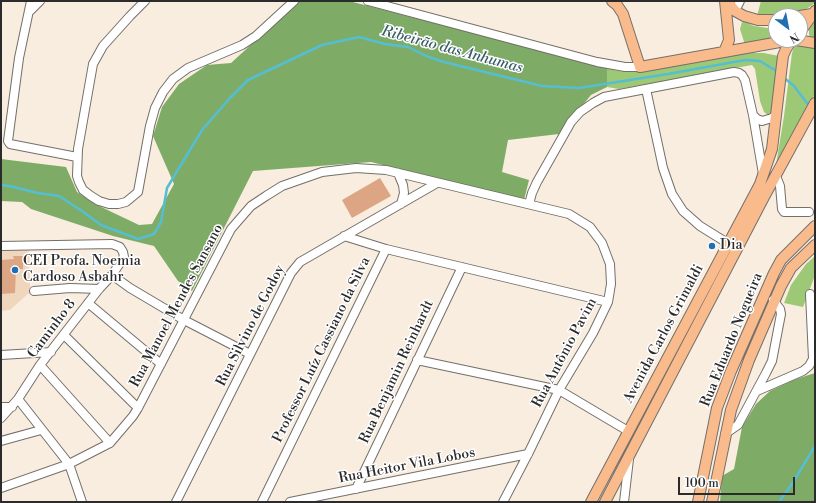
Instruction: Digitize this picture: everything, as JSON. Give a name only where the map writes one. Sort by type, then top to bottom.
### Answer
[{"type":"main road","points":[[612,1],[617,5],[623,14],[640,67],[768,44]]},
{"type":"main road","points":[[724,52],[729,40],[726,1]]},
{"type":"main road","points":[[726,1],[744,16],[758,20],[768,20]]},
{"type":"main road","points":[[808,21],[814,13]]},
{"type":"main road","name":"Avenida Carlos Grimaldi","points":[[591,502],[760,184],[772,149],[782,64],[787,48]]},
{"type":"main road","name":"Avenida Carlos Grimaldi","points":[[605,502],[815,103]]},
{"type":"main road","name":"Rua Eduardo Nogueira","points":[[698,502],[717,408],[731,372],[781,260],[815,226]]},
{"type":"main road","name":"Rua Eduardo Nogueira","points":[[712,502],[731,410],[739,385],[773,300],[791,268],[815,245]]},
{"type":"street","points":[[31,1],[19,58],[8,141],[10,144],[77,157]]},
{"type":"street","points":[[30,11],[40,1]]},
{"type":"street","points":[[145,1],[103,46],[93,64],[77,157],[77,176],[83,190],[99,201],[108,204],[126,202],[138,192],[150,126],[155,108],[163,92],[173,79],[188,68],[242,45],[256,36],[294,1]]},
{"type":"street","points":[[368,1],[597,62],[640,67]]},
{"type":"street","points":[[735,10],[740,1]]},
{"type":"street","points":[[529,204],[537,182],[571,122],[580,112],[593,103],[604,97],[734,72],[742,75],[745,80],[753,114],[763,175]]},
{"type":"street","points":[[646,89],[663,168],[672,194],[683,212],[700,226],[729,244]]},
{"type":"street","points":[[753,114],[757,119],[762,121],[776,115]]},
{"type":"street","name":"Rua Manoel Mendes Sansano","points":[[1,488],[70,464],[110,443],[138,408],[232,229],[251,206],[282,186],[322,172],[356,168],[386,170],[437,183]]},
{"type":"street","points":[[398,173],[403,185],[404,194],[401,204]]},
{"type":"street","points":[[776,176],[780,186],[782,209],[784,212],[809,212]]},
{"type":"street","name":"Rua Antônio Pavim","points":[[437,183],[569,214],[590,227],[602,243],[610,264],[611,284],[608,302],[559,390],[503,502]]},
{"type":"street","name":"Rua Silvino de Godoy","points":[[176,502],[291,273],[300,262],[437,183]]},
{"type":"street","name":"Professor Luíz Cassiano da Silva","points":[[262,502],[386,249],[344,236]]},
{"type":"street","name":"Caminho 8","points":[[1,246],[112,244],[120,247],[124,257],[112,275],[99,289],[40,365],[18,399],[1,418]]},
{"type":"street","points":[[386,249],[608,302]]},
{"type":"street","name":"Rua Benjamin Reinhardt","points":[[356,489],[462,267]]},
{"type":"street","points":[[112,275],[130,288],[184,320],[250,354]]},
{"type":"street","points":[[34,291],[70,288],[99,289]]},
{"type":"street","points":[[757,390],[803,371],[809,366],[813,359],[810,294]]},
{"type":"street","points":[[726,434],[738,425],[772,362],[781,314],[780,309],[773,300]]},
{"type":"street","points":[[88,303],[161,364]]},
{"type":"street","points":[[64,335],[138,408]]},
{"type":"street","points":[[1,356],[51,352]]},
{"type":"street","points":[[418,360],[559,390],[628,431]]},
{"type":"street","points":[[40,365],[110,443]]},
{"type":"street","points":[[18,399],[41,430],[70,464],[82,502]]},
{"type":"street","points":[[1,407],[12,406]]},
{"type":"street","points":[[1,441],[41,430]]},
{"type":"street","name":"Rua Heitor Vila Lobos","points":[[290,502],[528,454]]},
{"type":"street","points":[[624,502],[629,458]]},
{"type":"shaded area","name":"CEI Profa. Noemia Cardoso Asbahr","points":[[29,248],[30,292],[10,310],[1,311],[1,249]]},
{"type":"green space","points":[[299,1],[349,1],[607,68],[607,87],[591,95],[559,134],[508,140],[502,172],[529,180],[524,200],[371,162],[253,171],[192,291],[178,281],[154,246],[113,236],[31,209],[22,202],[1,201],[1,159],[66,167],[77,192],[95,204],[139,225],[152,224],[174,184],[153,136],[162,107],[179,84],[207,65],[231,63]]},
{"type":"green space","points":[[761,1],[815,1],[815,3],[808,8],[768,8],[768,16],[757,16]]},
{"type":"green space","points":[[744,21],[754,26],[768,28],[768,41],[745,45],[740,29],[742,22]]},
{"type":"green space","points":[[815,21],[815,41],[809,35],[809,29]]},
{"type":"green space","points":[[808,46],[815,48],[815,94],[780,163],[776,165],[784,116],[792,53],[794,48],[808,48]]},
{"type":"green space","points":[[750,53],[764,53],[779,56],[772,114],[768,115],[764,112],[760,101],[755,69],[752,65],[619,89],[607,87],[607,68],[631,72]]},
{"type":"green space","points":[[815,256],[814,278],[803,307],[784,303],[791,285],[806,264]]},
{"type":"green space","points":[[815,373],[815,502],[720,502],[722,476],[734,469],[742,427],[756,404],[770,391],[796,379]]},
{"type":"building","points":[[380,178],[391,196],[352,218],[342,200]]},
{"type":"building","points":[[13,256],[23,256],[23,269],[16,269],[15,293],[1,294],[1,260],[14,259]]},
{"type":"waterway","name":"Ribeirão das Anhumas","points":[[1,185],[59,196],[101,225],[138,239],[154,234],[161,222],[167,188],[202,130],[248,80],[322,45],[359,37],[385,44],[408,47],[426,56],[444,62],[542,86],[579,88],[745,60],[760,61],[778,72]]},
{"type":"waterway","name":"Ribeirão das Anhumas","points":[[783,77],[794,86],[810,107]]},
{"type":"waterway","name":"Ribeirão das Anhumas","points":[[779,502],[792,484],[815,446]]},
{"type":"place","name":"Dia","points":[[712,246]]},
{"type":"place","name":"CEI Profa. Noemia Cardoso Asbahr","points":[[15,270]]}]
